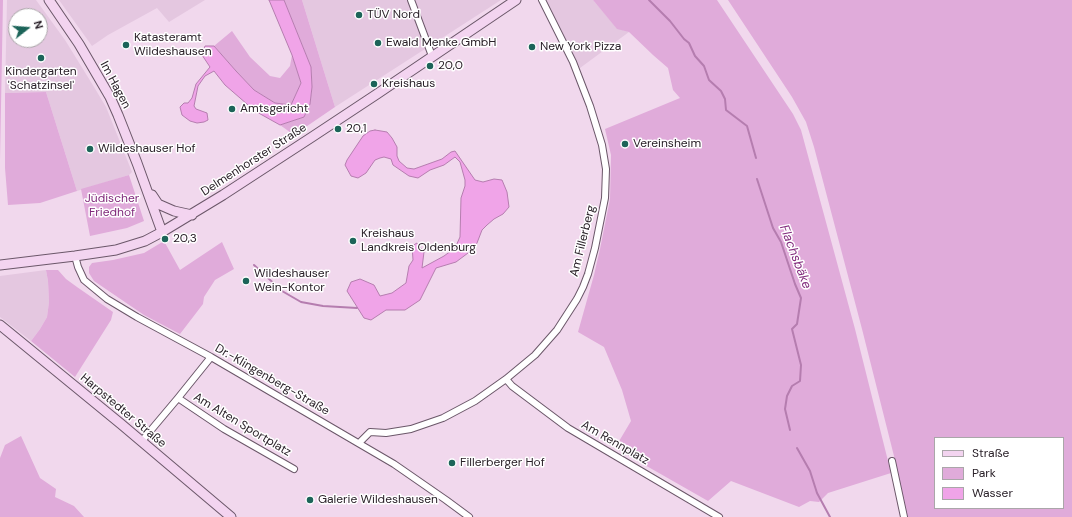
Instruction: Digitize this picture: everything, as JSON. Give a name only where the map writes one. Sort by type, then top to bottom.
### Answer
[{"type":"main road","name":"Im Hagen","points":[[49,0],[79,44],[110,97],[121,122],[162,232]]},
{"type":"main road","name":"Delmenhorster Straße","points":[[0,265],[116,250],[145,241],[192,215],[377,94],[516,0]]},
{"type":"main road","name":"Im Hagen","points":[[146,188],[158,204],[174,211],[192,215]]},
{"type":"main road","name":"Harpstedter Straße","points":[[0,325],[231,517]]},
{"type":"street","points":[[411,0],[432,56]]},
{"type":"street","name":"Am Fillerberg","points":[[359,443],[370,432],[386,433],[410,429],[443,418],[475,401],[506,379],[535,355],[556,330],[577,299],[588,274],[605,198],[606,168],[602,144],[592,112],[573,62],[542,0]]},
{"type":"street","name":"Dr.-Klingenberg-Straße","points":[[75,256],[84,280],[107,299],[211,357],[394,464],[469,517]]},
{"type":"street","name":"Am Alten Sportplatz","points":[[141,442],[211,357]]},
{"type":"street","name":"Am Rennplatz","points":[[506,379],[512,386],[568,428],[719,517]]},
{"type":"street","name":"Am Alten Sportplatz","points":[[178,398],[224,430],[294,469]]},
{"type":"street","points":[[892,460],[904,517]]},
{"type":"shaded area","points":[[7,0],[36,0],[42,8],[8,8],[8,48],[48,48],[48,17],[65,40],[106,107],[132,172],[129,175],[77,191],[46,92],[5,93]]},
{"type":"shaded area","points":[[59,0],[205,0],[169,22],[157,8],[108,35],[92,46]]},
{"type":"shaded area","points":[[302,0],[501,0],[335,107]]},
{"type":"shaded area","points":[[545,0],[593,0],[617,28],[629,32],[580,68]]},
{"type":"shaded area","points":[[46,270],[49,302],[47,317],[31,341],[0,317],[0,276]]},
{"type":"green space","points":[[0,0],[3,0],[0,160]]},
{"type":"green space","points":[[284,0],[302,0],[335,107],[294,135],[280,125],[304,117],[310,104],[312,87],[311,67]]},
{"type":"green space","points":[[593,0],[717,0],[793,114],[801,130],[855,329],[891,473],[828,493],[819,502],[810,501],[799,507],[731,481],[708,501],[615,448],[631,421],[622,390],[604,347],[578,332],[594,275],[610,199],[611,155],[605,129],[680,98],[673,90],[668,68],[629,32],[617,29]]},
{"type":"green space","points":[[728,0],[1072,0],[1072,517],[906,517],[895,460],[862,329],[806,122],[792,97]]},
{"type":"green space","points":[[232,31],[250,57],[270,76],[280,78],[290,66],[292,55],[301,83],[291,105],[275,103],[254,90],[214,46]]},
{"type":"green space","points":[[46,92],[77,191],[40,203],[8,205],[5,168],[5,93]]},
{"type":"green space","name":"Jüdischer Friedhof","points":[[129,175],[144,221],[127,228],[90,236],[81,189]]},
{"type":"green space","points":[[164,241],[180,270],[222,242],[234,269],[215,280],[204,297],[203,304],[180,334],[144,315],[94,281],[89,273],[89,267],[92,263],[144,253]]},
{"type":"green space","points":[[46,270],[58,270],[66,279],[113,312],[111,320],[75,377],[31,341],[47,317],[49,302]]},
{"type":"green space","points":[[21,436],[40,478],[56,489],[55,497],[74,506],[84,517],[0,517],[0,458],[5,445]]},
{"type":"water","points":[[269,0],[284,0],[311,67],[312,87],[310,104],[304,117],[280,125],[255,111],[225,85],[214,71],[205,76],[198,86],[194,106],[196,109],[207,113],[208,120],[197,123],[190,121],[182,115],[180,107],[184,103],[188,103],[192,98],[196,84],[210,67],[202,55],[205,46],[214,46],[254,90],[275,103],[291,105],[301,83],[292,55]]},
{"type":"water","points":[[375,130],[387,132],[397,147],[397,156],[399,161],[407,168],[414,169],[442,159],[451,152],[455,151],[475,180],[483,182],[494,179],[502,180],[507,192],[509,207],[503,214],[494,219],[482,230],[477,243],[472,250],[456,262],[436,268],[420,300],[405,310],[386,310],[371,320],[364,318],[347,291],[351,282],[360,279],[374,285],[380,296],[392,293],[406,283],[409,266],[413,260],[412,246],[417,243],[424,252],[422,268],[455,248],[460,237],[461,198],[465,186],[465,180],[460,162],[455,157],[444,165],[430,170],[418,178],[409,176],[393,165],[391,159],[384,157],[375,160],[366,173],[358,178],[351,176],[345,165],[347,160],[363,136],[370,131]]},
{"type":"waterway","name":"Flachsbäke","points":[[649,0],[689,43],[695,56],[704,66],[709,80],[721,91],[725,99],[726,110],[747,126],[756,158]]},
{"type":"waterway","name":"Flachsbäke","points":[[757,179],[773,228],[781,242],[801,298],[797,324],[792,329],[801,365],[800,381],[792,386],[787,396],[785,409],[790,430]]},
{"type":"waterway","points":[[254,265],[282,291],[301,302],[323,306],[357,308]]},
{"type":"waterway","name":"Flachsbäke","points":[[797,448],[810,471],[817,493],[830,517]]},
{"type":"place","name":"TÜV Nord","points":[[359,15]]},
{"type":"place","name":"Ewald Menke GmbH","points":[[378,43]]},
{"type":"place","name":"Katasteramt Wildeshausen","points":[[126,45]]},
{"type":"place","name":"New York Pizza","points":[[532,47]]},
{"type":"place","name":"Kindergarten 'Schatzinsel'","points":[[41,58]]},
{"type":"place","name":"20,0","points":[[430,66]]},
{"type":"place","name":"Kreishaus","points":[[374,84]]},
{"type":"place","name":"Amtsgericht","points":[[232,109]]},
{"type":"place","name":"20,1","points":[[338,129]]},
{"type":"place","name":"Vereinsheim","points":[[625,144]]},
{"type":"place","name":"Wildeshauser Hof","points":[[90,149]]},
{"type":"place","name":"20,3","points":[[165,239]]},
{"type":"place","name":"Kreishaus Landkreis Oldenburg","points":[[353,241]]},
{"type":"place","name":"Wildeshauser Wein-Kontor","points":[[246,281]]},
{"type":"place","name":"Fillerberger Hof","points":[[452,463]]},
{"type":"place","name":"Galerie Wildeshausen","points":[[310,500]]}]
